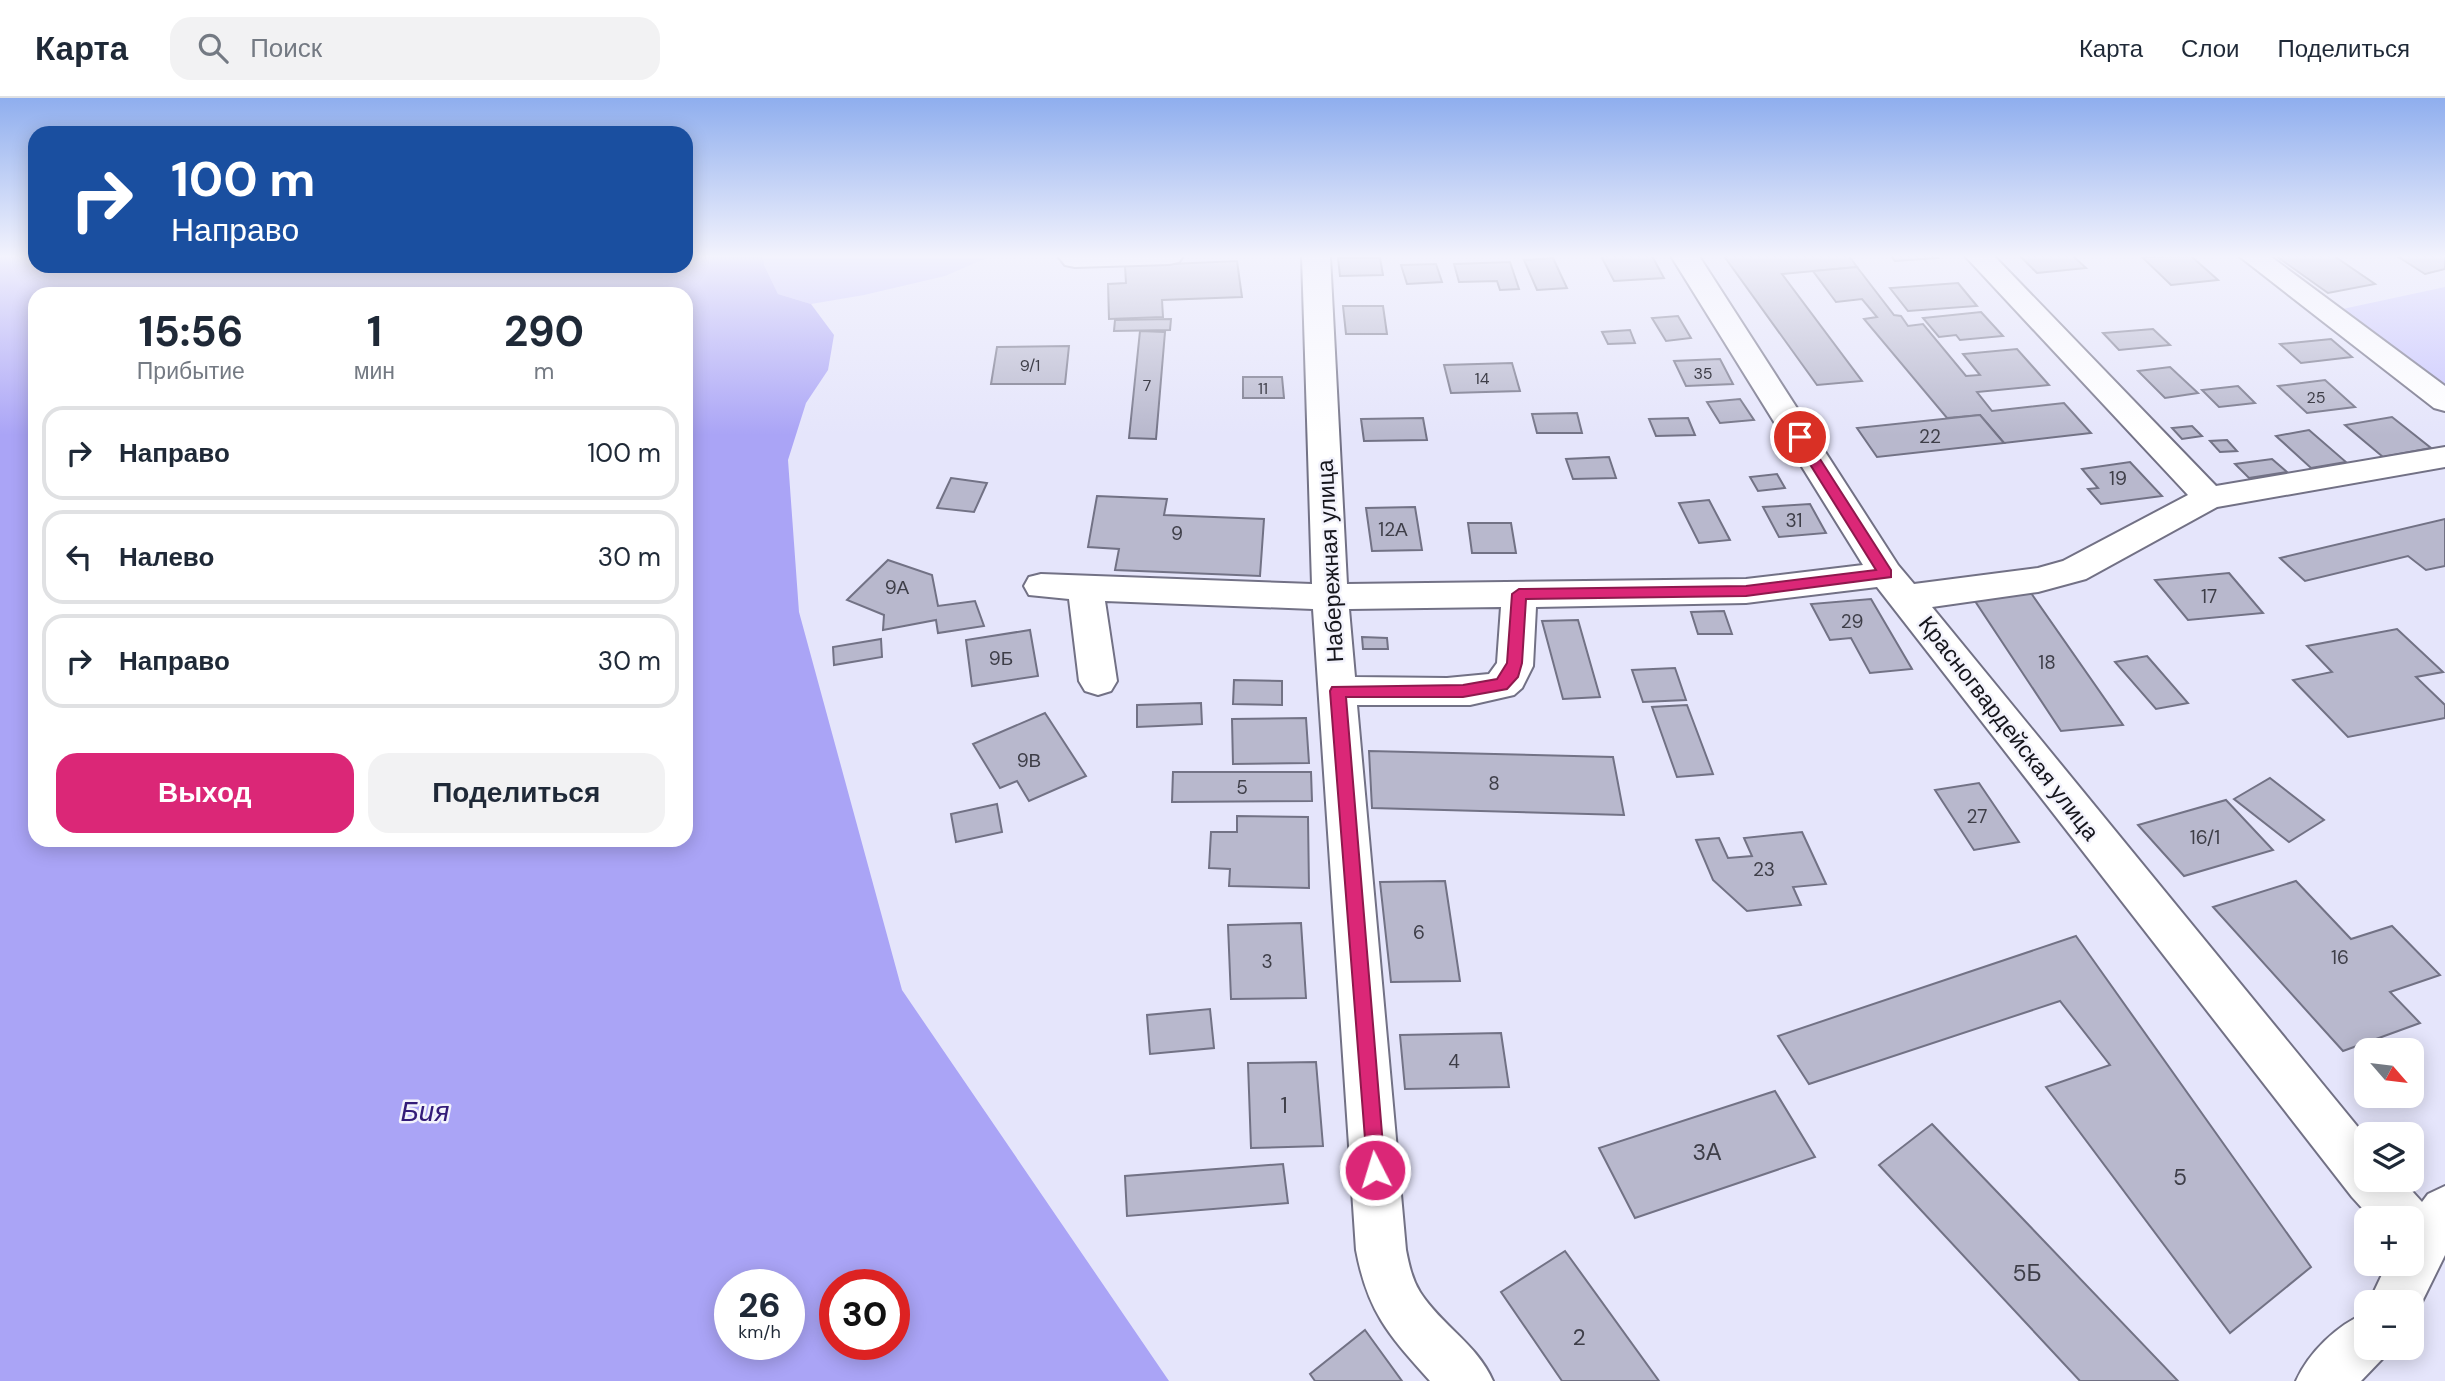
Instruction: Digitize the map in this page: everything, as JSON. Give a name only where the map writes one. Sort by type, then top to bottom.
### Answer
[{"type":"street","name":"Набережная улица","points":[[1319,316],[1330,597],[1381,1250],[1388,1283],[1404,1312],[1466,1381]]},
{"type":"street","name":"Красногвардейская улица","points":[[1723,316],[1896,586],[2354,1160]]},
{"type":"street","points":[[2036,316],[2209,498]]},
{"type":"street","points":[[2332,316],[2445,401]]},
{"type":"street","points":[[1041,586],[1330,597],[1746,591],[2038,580],[2074,570],[2209,498],[2445,457]]},
{"type":"street","points":[[1085,587],[1098,681]]},
{"type":"street","points":[[1338,691],[1463,691],[1502,684],[1513,673],[1515,663],[1519,594]]},
{"type":"street","points":[[2383,1192],[2426,1232],[2400,1290]]},
{"type":"street","points":[[2323,1381],[2354,1351]]},
{"type":"shaded area","points":[[2346,316],[2445,316],[2445,390]]},
{"type":"water","name":"Бия","points":[[0,316],[28,316],[28,847],[693,847],[693,316],[820,316],[834,335],[828,370],[806,403],[788,460],[799,612],[902,990],[1169,1381],[0,1381]]},
{"type":"building","points":[[1109,316],[1163,317],[1109,319]]},
{"type":"building","points":[[1344,316],[1384,316],[1387,334],[1346,334]]},
{"type":"building","points":[[1678,316],[1691,338],[1666,341],[1652,318]]},
{"type":"building","points":[[1767,316],[1813,316],[1862,381],[1817,385]]},
{"type":"building","points":[[1901,316],[1908,326],[1923,324],[1966,376],[1980,375],[1963,354],[2017,349],[2049,385],[1977,392],[1992,411],[2064,403],[2091,433],[2004,443],[1980,415],[1947,418],[1864,319]]},
{"type":"building","points":[[1985,316],[2003,336],[1960,340],[1956,335],[1939,337],[1923,318]]},
{"type":"building","points":[[1171,319],[1170,330],[1114,331],[1115,320]]},
{"type":"building","points":[[2153,329],[2170,345],[2119,350],[2103,333]]},
{"type":"building","points":[[1630,330],[1635,343],[1608,344],[1602,332]]},
{"type":"building","points":[[1140,331],[1165,332],[1156,439],[1129,438]]},
{"type":"building","points":[[2331,339],[2352,357],[2301,363],[2280,344]]},
{"type":"building","points":[[1069,346],[1065,384],[991,384],[997,347]]},
{"type":"building","points":[[1720,359],[1733,384],[1686,386],[1674,361]]},
{"type":"building","points":[[1512,363],[1520,391],[1451,393],[1444,365]]},
{"type":"building","points":[[2170,367],[2198,393],[2165,398],[2138,371]]},
{"type":"building","points":[[1243,377],[1282,377],[1284,398],[1243,398]]},
{"type":"building","points":[[2325,380],[2355,407],[2307,413],[2278,386]]},
{"type":"building","points":[[2238,386],[2255,403],[2219,407],[2202,390]]},
{"type":"building","points":[[1740,399],[1754,420],[1720,423],[1707,402]]},
{"type":"building","points":[[1577,413],[1582,433],[1537,433],[1532,414]]},
{"type":"building","points":[[1980,415],[2004,443],[1877,457],[1857,428]]},
{"type":"building","points":[[2392,417],[2431,448],[2383,457],[2345,425]]},
{"type":"building","points":[[1423,418],[1427,440],[1364,441],[1361,419]]},
{"type":"building","points":[[1688,418],[1695,435],[1656,436],[1649,419]]},
{"type":"building","points":[[2192,426],[2202,436],[2182,439],[2172,428]]},
{"type":"building","points":[[2309,430],[2346,462],[2311,468],[2276,436]]},
{"type":"building","points":[[2227,440],[2237,451],[2220,452],[2210,441]]},
{"type":"building","points":[[1609,457],[1616,478],[1573,479],[1566,459]]},
{"type":"building","points":[[2272,459],[2287,472],[2249,478],[2235,464]]},
{"type":"building","points":[[2130,462],[2162,496],[2101,504],[2088,489],[2098,488],[2082,469]]},
{"type":"building","points":[[1777,474],[1785,488],[1758,491],[1750,477]]},
{"type":"building","points":[[951,478],[987,483],[974,512],[937,508]]},
{"type":"building","points":[[1097,496],[1167,499],[1164,515],[1264,519],[1260,576],[1115,570],[1119,549],[1088,547]]},
{"type":"building","points":[[1709,500],[1730,540],[1699,543],[1679,503]]},
{"type":"building","points":[[1810,504],[1826,533],[1779,537],[1763,507]]},
{"type":"building","points":[[1415,507],[1422,550],[1372,551],[1366,508]]},
{"type":"building","points":[[2445,519],[2445,566],[2426,570],[2408,556],[2305,581],[2280,558]]},
{"type":"building","points":[[1468,523],[1511,523],[1516,553],[1472,553]]},
{"type":"building","points":[[888,560],[932,575],[938,606],[975,601],[984,626],[938,633],[936,620],[883,630],[884,615],[847,600]]},
{"type":"building","points":[[2229,573],[2263,613],[2188,620],[2155,580]]},
{"type":"building","points":[[2031,593],[2123,725],[2061,731],[1973,598]]},
{"type":"building","points":[[1871,599],[1912,669],[1870,673],[1851,638],[1830,640],[1811,604]]},
{"type":"building","points":[[1724,611],[1732,634],[1698,634],[1691,612]]},
{"type":"building","points":[[1578,620],[1600,697],[1563,699],[1542,621]]},
{"type":"building","points":[[2397,629],[2443,672],[2416,677],[2445,705],[2445,718],[2348,737],[2293,680],[2332,672],[2307,646]]},
{"type":"building","points":[[1030,630],[1038,676],[972,686],[966,640]]},
{"type":"building","points":[[1362,637],[1387,638],[1388,649],[1363,649]]},
{"type":"building","points":[[881,639],[882,657],[834,665],[833,647]]},
{"type":"building","points":[[2147,656],[2188,703],[2156,709],[2115,662]]},
{"type":"building","points":[[1675,668],[1686,700],[1643,702],[1632,670]]},
{"type":"building","points":[[1234,680],[1282,681],[1282,705],[1233,704]]},
{"type":"building","points":[[1201,703],[1202,724],[1137,727],[1137,705]]},
{"type":"building","points":[[1687,705],[1713,774],[1677,777],[1652,707]]},
{"type":"building","points":[[1045,713],[1086,776],[1029,801],[1017,781],[1000,788],[973,744]]},
{"type":"building","points":[[1306,718],[1309,763],[1233,764],[1232,719]]},
{"type":"building","points":[[1369,751],[1613,757],[1624,815],[1372,808]]},
{"type":"building","points":[[1173,772],[1311,772],[1312,801],[1172,802]]},
{"type":"building","points":[[2270,778],[2324,820],[2289,842],[2234,799]]},
{"type":"building","points":[[1979,783],[2019,842],[1974,850],[1935,790]]},
{"type":"building","points":[[2226,800],[2273,850],[2184,876],[2138,825]]},
{"type":"building","points":[[997,804],[1002,832],[956,842],[951,814]]},
{"type":"building","points":[[1237,816],[1308,817],[1309,888],[1229,886],[1230,869],[1209,868],[1211,832],[1237,832]]},
{"type":"building","points":[[1802,832],[1826,884],[1793,887],[1801,905],[1747,911],[1713,880],[1696,840],[1719,838],[1728,858],[1752,856],[1744,838]]},
{"type":"building","points":[[1445,881],[1460,981],[1391,982],[1380,882]]},
{"type":"building","points":[[2296,881],[2351,939],[2392,926],[2440,975],[2390,992],[2420,1023],[2379,1038],[2354,1038],[2354,1047],[2343,1051],[2213,907]]},
{"type":"building","points":[[1301,923],[1306,998],[1231,999],[1228,925]]},
{"type":"building","points":[[2076,936],[2311,1267],[2230,1333],[2046,1087],[2110,1065],[2060,1001],[1809,1084],[1778,1036]]},
{"type":"building","points":[[1210,1009],[1214,1048],[1150,1054],[1147,1015]]},
{"type":"building","points":[[1501,1033],[1509,1087],[1405,1089],[1400,1035]]},
{"type":"building","points":[[1316,1062],[1323,1146],[1251,1148],[1248,1063]]},
{"type":"building","points":[[1775,1091],[1815,1157],[1635,1218],[1599,1148]]},
{"type":"building","points":[[1932,1124],[2178,1381],[2080,1381],[1879,1165]]},
{"type":"building","points":[[1283,1164],[1288,1203],[1127,1216],[1125,1176]]},
{"type":"building","points":[[1565,1251],[1659,1381],[1562,1381],[1501,1292]]},
{"type":"building","points":[[1365,1330],[1402,1381],[1315,1381],[1310,1374]]},
{"type":"route","points":[[1375,1170],[1338,691],[1463,691],[1502,684],[1513,673],[1515,663],[1519,594],[1746,591],[1886,574],[1800,437]]}]
